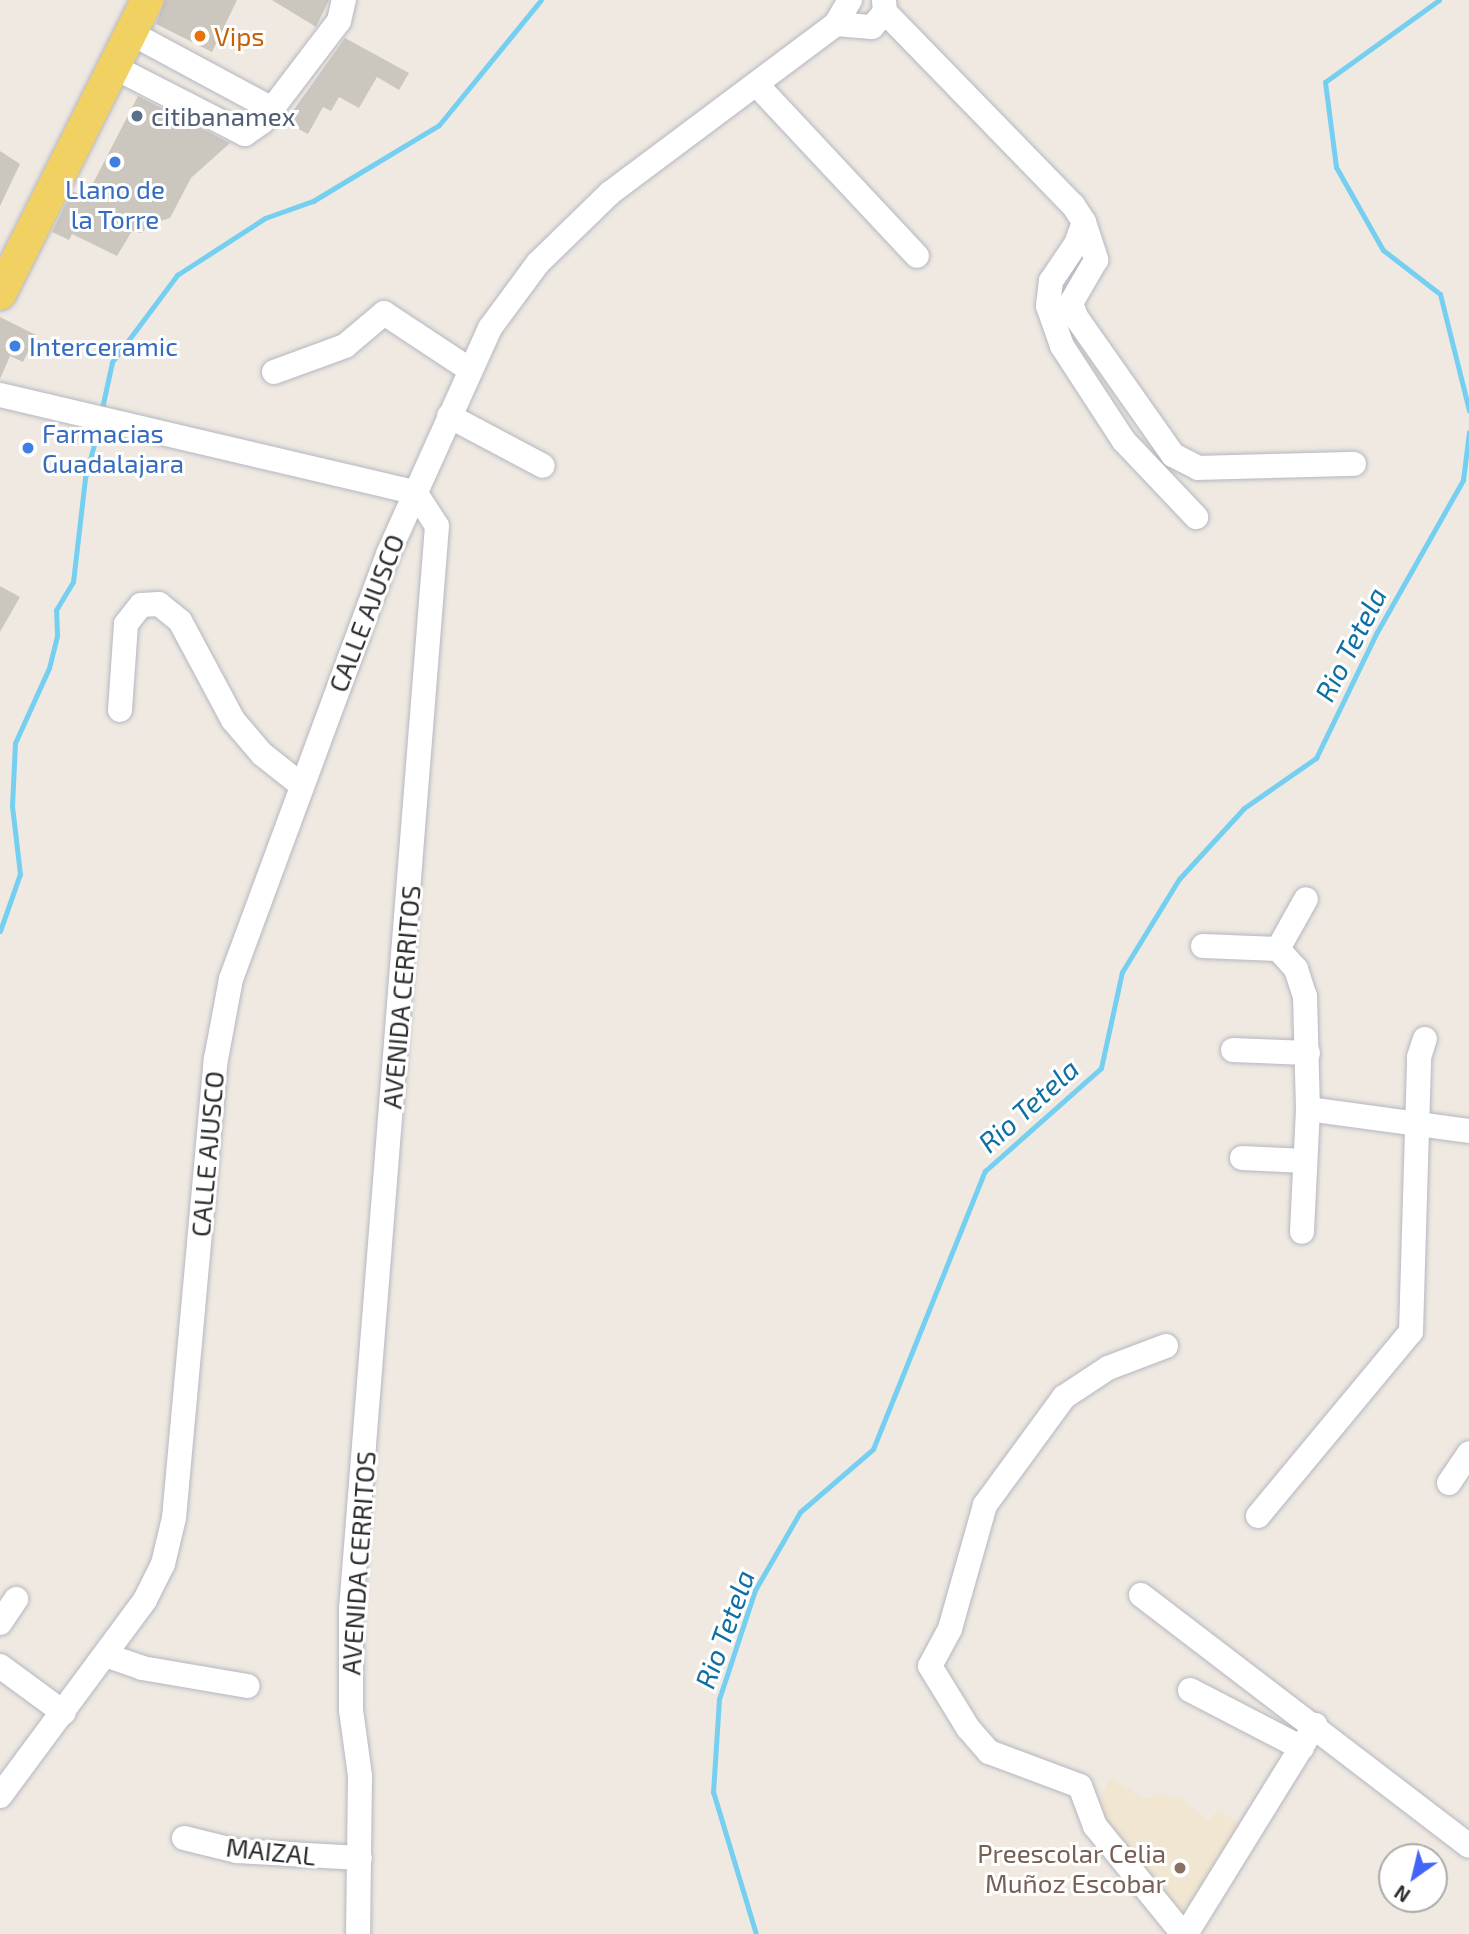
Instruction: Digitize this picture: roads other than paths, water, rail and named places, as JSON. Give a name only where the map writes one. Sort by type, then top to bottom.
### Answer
[{"type":"main road","points":[[0,250],[125,0]]},
{"type":"main road","points":[[0,294],[148,0]]},
{"type":"street","points":[[114,68],[245,134],[272,109],[339,21],[344,0]]},
{"type":"street","points":[[850,0],[836,23],[872,27],[884,6],[1073,205],[1084,222],[1096,260],[1071,303],[1076,317],[1173,455],[1198,468],[1354,464]]},
{"type":"street","name":"CALLE AJUSCO","points":[[0,1796],[105,1655],[163,1564],[174,1518],[220,1025],[231,979],[300,784],[415,492],[470,370],[490,328],[538,263],[610,192],[757,85],[836,23]]},
{"type":"street","points":[[131,33],[272,109]]},
{"type":"street","points":[[757,85],[917,256]]},
{"type":"street","points":[[1084,222],[1076,244],[1051,281],[1048,306],[1062,346],[1124,441],[1196,517]]},
{"type":"street","points":[[274,372],[345,346],[384,313],[470,370]]},
{"type":"street","points":[[0,395],[56,411],[415,492]]},
{"type":"street","points":[[449,415],[543,466]]},
{"type":"street","name":"AVENIDA CERRITOS","points":[[358,1934],[360,1776],[349,1670],[351,1608],[439,540],[432,515],[415,492]]},
{"type":"street","points":[[120,710],[126,624],[141,605],[159,604],[180,621],[233,720],[262,754],[300,784]]},
{"type":"street","points":[[1278,949],[1306,900]]},
{"type":"street","points":[[1203,946],[1278,949],[1296,969],[1305,996],[1308,1053],[1302,1232]]},
{"type":"street","points":[[1258,1516],[1411,1332],[1419,1057],[1425,1040]]},
{"type":"street","points":[[1233,1050],[1308,1053]]},
{"type":"street","points":[[1308,1110],[1416,1127],[1469,1131]]},
{"type":"street","points":[[1242,1158],[1305,1161]]},
{"type":"street","points":[[1166,1346],[1108,1368],[1064,1397],[985,1505],[950,1629],[930,1666],[968,1728],[989,1752],[1080,1786],[1095,1826],[1185,1934],[1315,1725]]},
{"type":"street","points":[[1448,1483],[1469,1453]]},
{"type":"street","points":[[1141,1595],[1315,1725],[1469,1846]]},
{"type":"street","points":[[0,1623],[16,1599]]},
{"type":"street","points":[[105,1655],[142,1668],[247,1686]]},
{"type":"street","points":[[0,1667],[64,1713]]},
{"type":"street","points":[[1190,1690],[1302,1748]]},
{"type":"street","name":"MAIZAL","points":[[184,1838],[237,1851],[360,1858]]},
{"type":"waterway","points":[[101,413],[112,362],[177,275],[265,218],[313,201],[439,125],[541,0]]},
{"type":"waterway","name":"Rio Tetela","points":[[1439,0],[1325,82],[1336,167],[1383,250],[1440,294],[1469,410]]},
{"type":"waterway","points":[[0,931],[20,874],[12,806],[15,743],[49,668],[57,635],[56,610],[73,582],[85,478],[99,426]]},
{"type":"waterway","name":"Rio Tetela","points":[[756,1934],[713,1792],[719,1699],[755,1590],[800,1512],[873,1449],[985,1171],[1101,1068],[1122,972],[1179,879],[1244,808],[1316,758],[1377,632],[1463,480],[1469,432]]},
{"type":"place","name":"Vips","points":[[200,36]]},
{"type":"place","name":"citibanamex","points":[[137,116]]},
{"type":"place","name":"Llano de la Torre","points":[[115,162]]},
{"type":"place","name":"Interceramic","points":[[15,346]]},
{"type":"place","name":"Farmacias Guadalajara","points":[[28,448]]},
{"type":"place","name":"Preescolar Celia Muñoz Escobar","points":[[1180,1868]]}]
